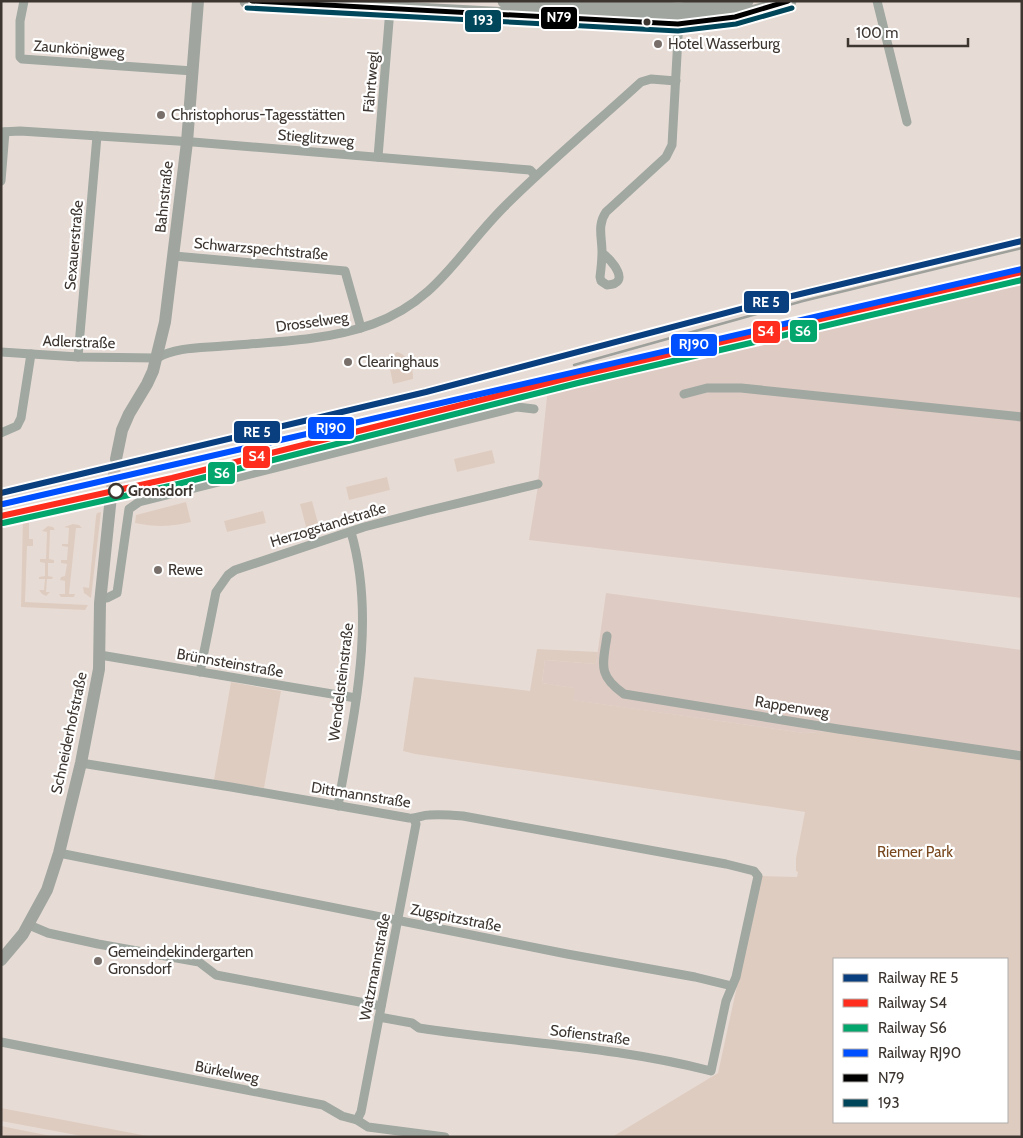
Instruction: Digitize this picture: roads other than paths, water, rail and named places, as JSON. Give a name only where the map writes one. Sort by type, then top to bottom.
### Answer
[{"type":"main road","points":[[248,1],[390,9],[729,19],[752,14],[789,1]]},
{"type":"main road","points":[[505,1],[679,17],[746,1]]},
{"type":"street","name":"Zaunkönigweg","points":[[24,1],[20,21],[20,57],[22,59],[193,71]]},
{"type":"street","name":"Bahnstraße","points":[[116,459],[122,430],[147,384],[157,358],[165,322],[187,142],[198,1]]},
{"type":"street","points":[[877,1],[907,122]]},
{"type":"street","name":"Fährtwegl","points":[[378,157],[390,9]]},
{"type":"street","points":[[602,253],[600,224],[602,218],[606,212],[666,157],[672,145],[679,17]]},
{"type":"street","name":"Drosselweg","points":[[157,358],[167,353],[333,335],[361,328],[397,314],[441,281],[502,209],[641,82],[651,79],[676,81]]},
{"type":"street","name":"Stieglitzweg","points":[[3,132],[20,131],[187,142],[378,157],[530,170],[536,176]]},
{"type":"street","points":[[1,180],[3,132]]},
{"type":"street","name":"Sexauerstraße","points":[[78,357],[97,136]]},
{"type":"street","name":"Schwarzspechtstraße","points":[[174,256],[345,271],[361,328]]},
{"type":"street","name":"Adlerstraße","points":[[1,352],[78,357],[157,358]]},
{"type":"street","points":[[1,433],[18,426],[21,418],[31,354]]},
{"type":"street","points":[[684,394],[707,388],[741,388],[1022,417]]},
{"type":"street","points":[[100,598],[107,598],[117,593],[129,509],[139,502],[517,407],[534,409]]},
{"type":"street","name":"Herzogstandstraße","points":[[200,672],[216,592],[228,575],[235,570],[426,510],[538,484]]},
{"type":"street","name":"Schneiderhofstraße","points":[[1,960],[29,925],[45,895],[59,853],[81,763],[99,669],[100,598],[111,496]]},
{"type":"street","name":"Wendelsteinstraße","points":[[338,806],[356,698],[363,620],[352,532]]},
{"type":"street","name":"Rappenweg","points":[[606,636],[602,668],[615,688],[624,694],[838,729],[1022,756]]},
{"type":"street","name":"Brünnsteinstraße","points":[[100,655],[356,698]]},
{"type":"street","name":"Dittmannstraße","points":[[81,763],[414,819],[419,816],[431,815],[463,816],[720,863],[754,871],[758,876],[736,977],[732,986]]},
{"type":"street","name":"Watzmannstraße","points":[[358,1120],[398,921],[416,824],[414,819]]},
{"type":"street","name":"Zugspitzstraße","points":[[59,853],[567,954],[696,977],[732,986]]},
{"type":"street","points":[[29,925],[48,933],[199,962],[216,975],[381,1006]]},
{"type":"street","name":"Sofienstraße","points":[[379,1017],[412,1023],[419,1028],[476,1037],[617,1051],[711,1071],[726,1001],[732,986]]},
{"type":"street","name":"Bürkelweg","points":[[1,1042],[323,1105],[342,1116],[358,1120],[368,1127],[444,1137]]},
{"type":"tunnel","points":[[111,496],[116,459]]},
{"type":"railway","points":[[574,365],[803,301],[1022,248]]},
{"type":"rail line","name":"RJ90","points":[[3,504],[1022,269]]},
{"type":"rail line","name":"S4","points":[[1,516],[172,478],[576,376],[1022,272]]},
{"type":"rail line","name":"S6","points":[[3,523],[174,485],[578,383],[1022,280]]},
{"type":"place","name":"Hotel Wasserburg","points":[[658,44]]},
{"type":"place","name":"Christophorus-Tagesstätten","points":[[161,115]]},
{"type":"place","name":"Clearinghaus","points":[[348,362]]},
{"type":"place","name":"Gronsdorf","points":[[116,491]]},
{"type":"place","name":"Rewe","points":[[158,570]]},
{"type":"place","name":"Gemeindekindergarten Gronsdorf","points":[[98,961]]},
{"type":"park label","name":"Riemer Park","points":[[915,852]]}]
